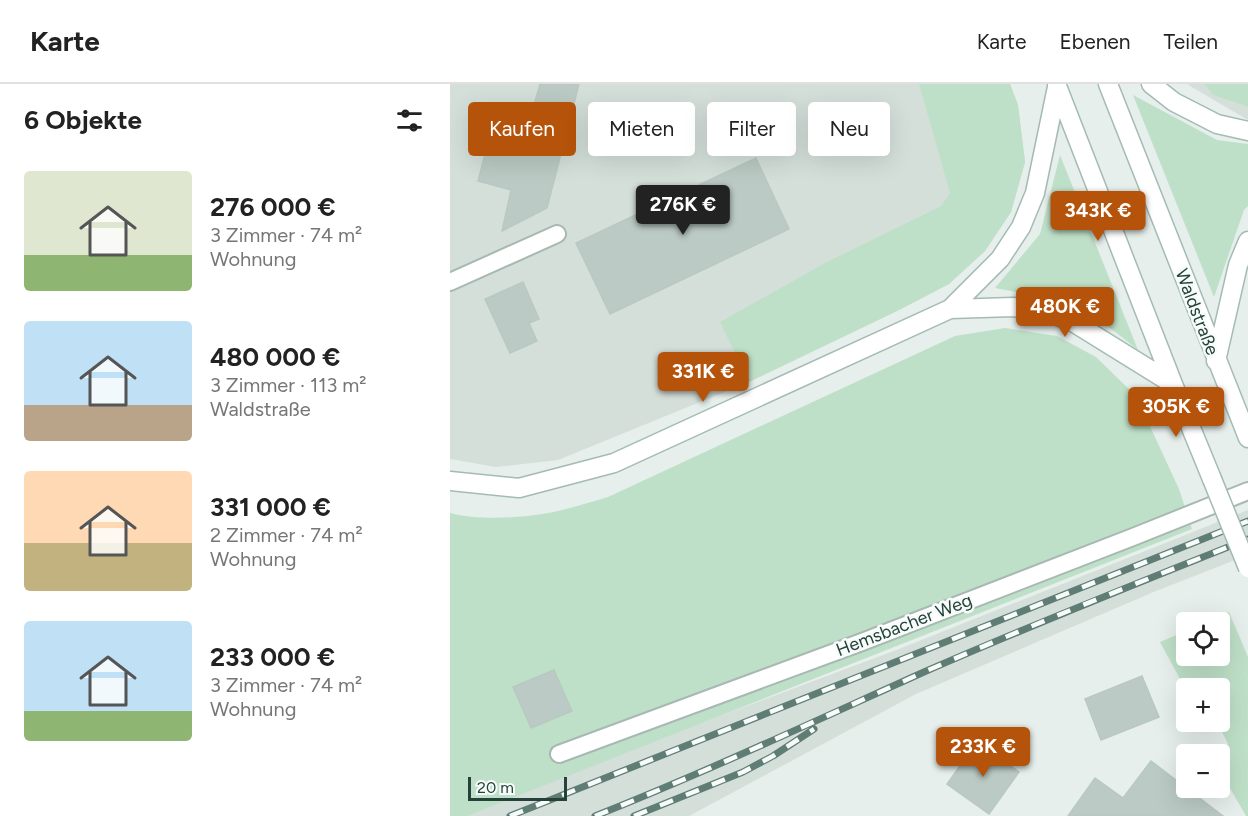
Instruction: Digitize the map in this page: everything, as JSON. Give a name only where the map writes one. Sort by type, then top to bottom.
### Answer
[{"type":"main road","name":"Waldstraße","points":[[1108,84],[1248,438]]},
{"type":"main road","points":[[1151,84],[1174,102],[1217,124],[1248,131]]},
{"type":"main road","points":[[450,481],[519,488],[614,463],[950,309],[1000,259],[1021,228],[1035,193],[1057,85]]},
{"type":"main road","points":[[1057,85],[1173,384],[1248,568]]},
{"type":"main road","points":[[1216,361],[1238,265],[1248,241]]},
{"type":"main road","points":[[950,309],[1013,308],[1044,311],[1073,322],[1173,384]]},
{"type":"lane","points":[[450,282],[557,234]]},
{"type":"lane","name":"Hemsbacher Weg","points":[[559,754],[862,642],[1248,491]]},
{"type":"shaded area","points":[[450,84],[1010,84],[1018,105],[1025,162],[1011,212],[985,251],[949,284],[749,382],[558,460],[496,467],[450,459]]},
{"type":"shaded area","points":[[1188,84],[1204,84],[1213,95],[1248,107],[1248,120],[1190,86]]},
{"type":"shaded area","points":[[1248,510],[1248,555],[1156,591],[916,694],[689,816],[453,816],[899,649]]},
{"type":"green space","points":[[919,84],[1010,84],[1018,105],[1025,162],[1011,212],[985,251],[949,284],[749,382],[720,322],[825,263],[941,206],[950,193]]},
{"type":"green space","points":[[1204,84],[1248,84],[1248,107],[1213,95]]},
{"type":"green space","points":[[1133,95],[1217,140],[1248,144],[1248,206],[1244,210],[1214,297]]},
{"type":"green space","points":[[1060,155],[1138,350],[1099,320],[1072,306],[1044,297],[995,288],[1040,234]]},
{"type":"green space","points":[[1005,328],[1057,336],[1096,357],[1136,396],[1179,489],[1192,529],[467,816],[450,816],[450,513],[489,518],[518,517],[558,511],[608,497],[955,336]]},
{"type":"green space","points":[[1230,614],[1248,657],[1248,816],[1230,788],[1230,744],[1222,732],[1230,732],[1230,678],[1180,678],[1160,642],[1176,635],[1176,666],[1230,666]]},
{"type":"building","points":[[540,84],[579,84],[574,102],[535,102]]},
{"type":"building","points":[[485,156],[560,156],[547,208],[502,231],[511,190],[478,181]]},
{"type":"building","points":[[756,158],[789,229],[610,314],[576,243]]},
{"type":"building","points":[[523,282],[539,319],[529,323],[537,341],[510,353],[485,299]]},
{"type":"building","points":[[554,670],[572,711],[531,728],[513,687]]},
{"type":"building","points":[[1142,676],[1159,717],[1101,740],[1085,699]]},
{"type":"building","points":[[977,742],[1019,772],[989,814],[947,784]]},
{"type":"building","points":[[1151,761],[1176,780],[1176,798],[1199,798],[1223,816],[1068,816],[1095,778],[1123,798]]},
{"type":"railway","points":[[510,816],[1248,521]]},
{"type":"railway","points":[[595,816],[719,764],[964,655],[1248,539]]},
{"type":"railway","points":[[634,816],[743,772],[773,756],[814,729]]}]
